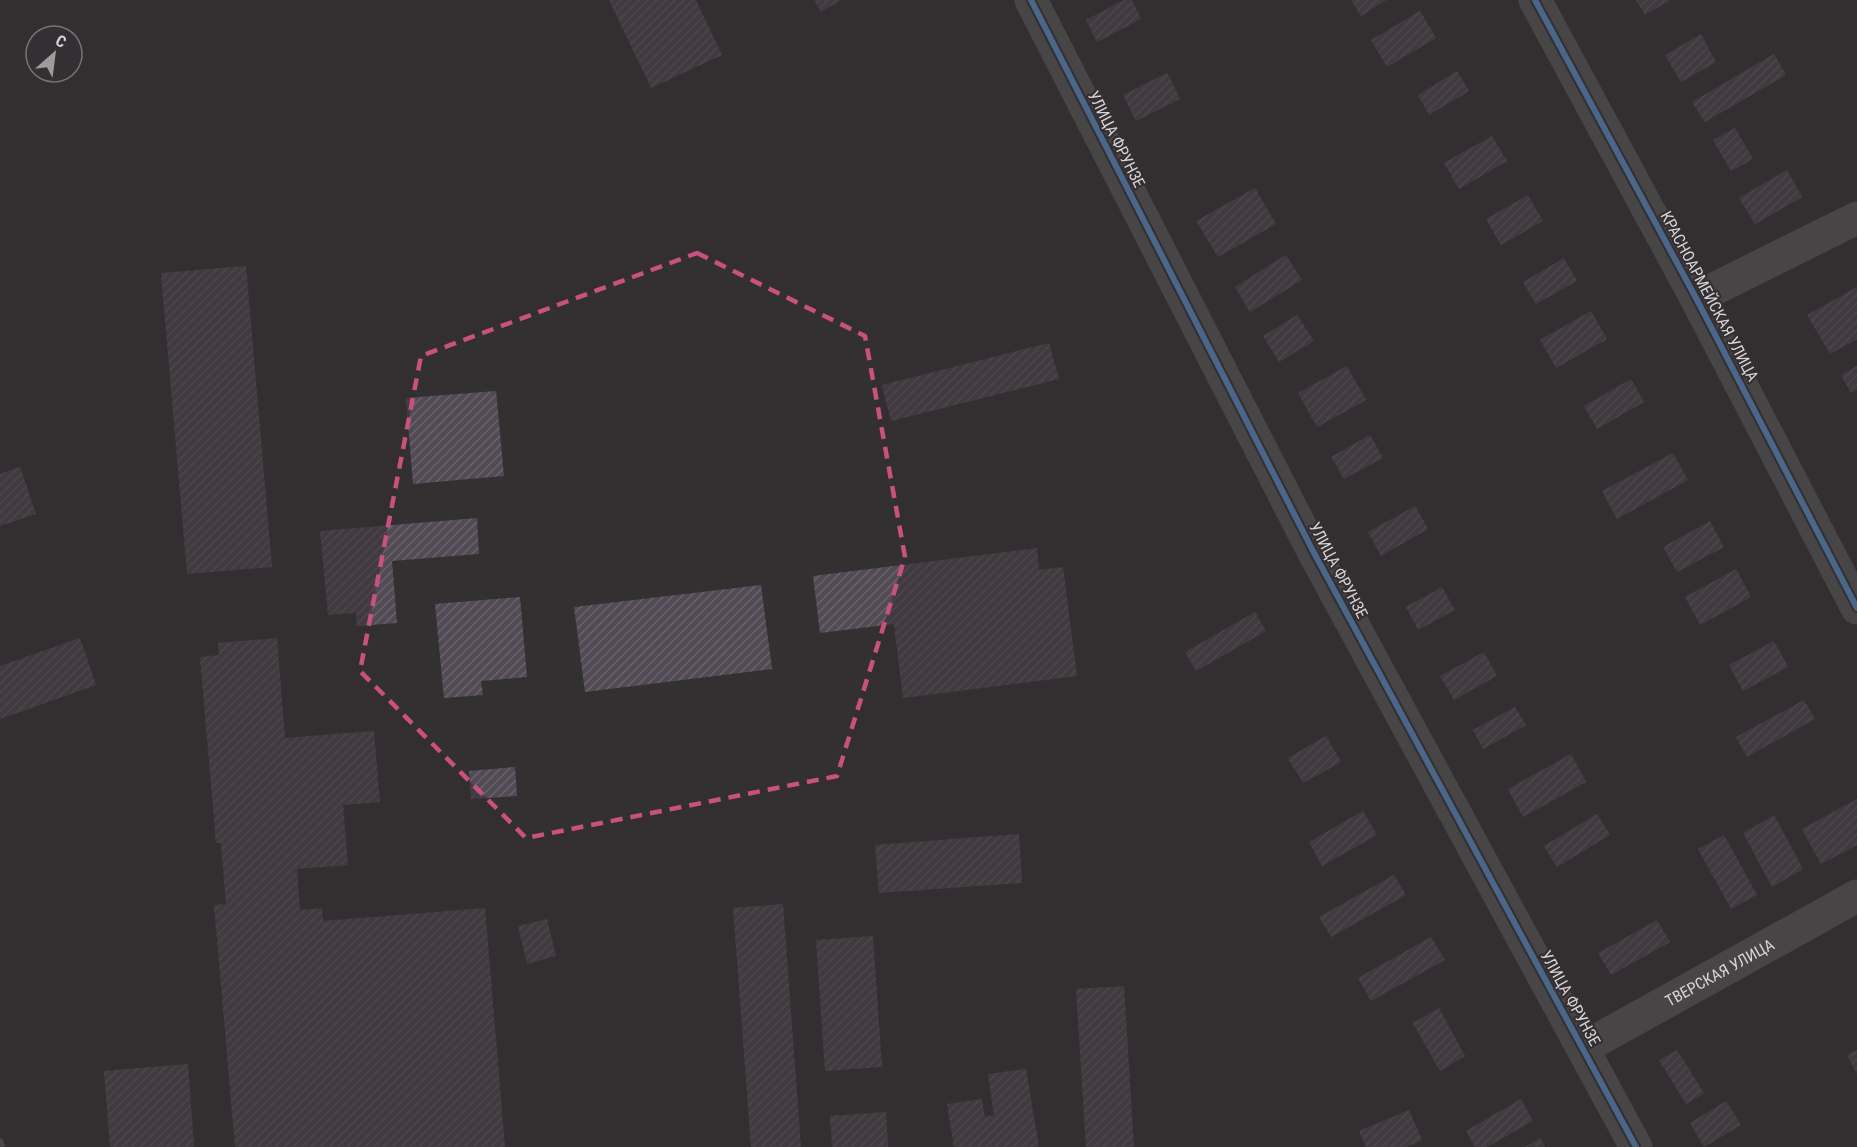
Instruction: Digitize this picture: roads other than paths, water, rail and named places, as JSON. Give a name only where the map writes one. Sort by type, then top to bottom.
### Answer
[{"type":"street","name":"УЛИЦА ФРУНЗЕ","points":[[1031,0],[1313,551],[1636,1147]]},
{"type":"street","name":"КРАСНОАРМЕЙСКАЯ УЛИЦА","points":[[1535,0],[1696,298],[1857,608]]},
{"type":"street","points":[[1696,298],[1857,218]]},
{"type":"street","name":"ТВЕРСКАЯ УЛИЦА","points":[[1583,1048],[1857,896]]},
{"type":"railway","points":[[0,1139],[3,1147]]}]
